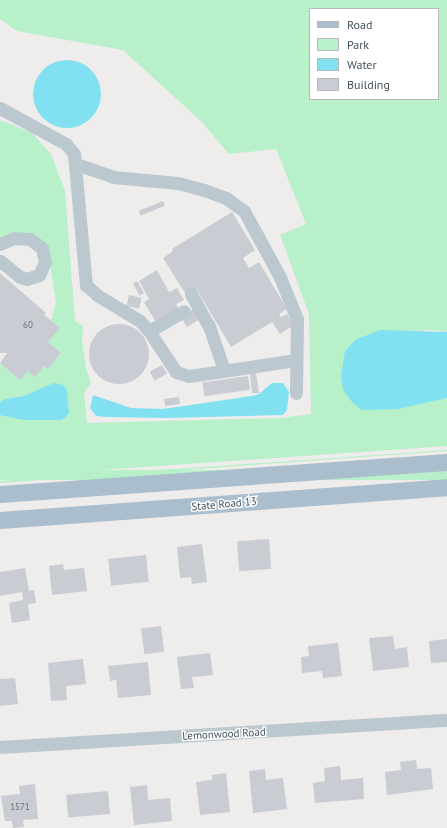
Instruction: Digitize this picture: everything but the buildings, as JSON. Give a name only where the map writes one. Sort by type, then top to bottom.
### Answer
[{"type":"main road","points":[[0,494],[447,462]]},
{"type":"main road","name":"State Road 13","points":[[0,520],[447,487]]},
{"type":"street","points":[[0,108],[66,144],[74,154],[86,285],[97,295],[140,321],[149,331],[171,366],[182,376],[296,360]]},
{"type":"street","points":[[76,164],[113,177],[178,183],[204,190],[226,198],[244,211],[277,271],[298,319],[296,392]]},
{"type":"street","points":[[0,244],[14,238],[30,239],[42,248],[45,262],[39,275],[27,279],[20,277],[0,261]]},
{"type":"street","points":[[191,294],[209,326],[224,370]]},
{"type":"street","points":[[149,331],[184,311]]},
{"type":"street","name":"Lemonwood Road","points":[[0,747],[447,720]]},
{"type":"green space","points":[[0,0],[447,0],[447,332],[431,330],[368,334],[356,339],[345,351],[445,399],[447,398],[447,446],[0,477],[0,363],[20,380],[28,371],[35,376],[44,366],[48,369],[61,353],[48,342],[59,328],[51,321],[56,303],[48,251],[42,243],[0,239],[0,120],[32,133],[51,154],[65,191],[75,321],[83,326],[82,341],[86,368],[91,383],[84,393],[87,423],[280,418],[311,414],[309,314],[280,235],[306,224],[276,149],[229,154],[202,122],[123,50],[17,31],[0,19]]},
{"type":"green space","points":[[447,451],[0,483],[0,481]]},
{"type":"green space","points":[[0,470],[447,470],[447,480],[0,480]]},
{"type":"water","points":[[60,60],[74,60],[86,65],[96,75],[101,87],[101,101],[96,113],[86,123],[74,128],[60,128],[48,123],[38,113],[33,101],[33,87],[38,75],[48,65]]},
{"type":"water","points":[[380,330],[447,332],[447,398],[398,409],[362,410],[352,402],[343,390],[341,376],[345,351],[356,339]]},
{"type":"water","points":[[54,383],[64,385],[67,391],[69,413],[61,420],[23,420],[0,415],[0,402],[5,399],[24,396]]},
{"type":"water","points":[[272,383],[283,383],[289,392],[287,410],[283,415],[166,418],[106,417],[96,416],[90,408],[93,395],[131,408],[163,409],[252,396],[259,394]]}]
